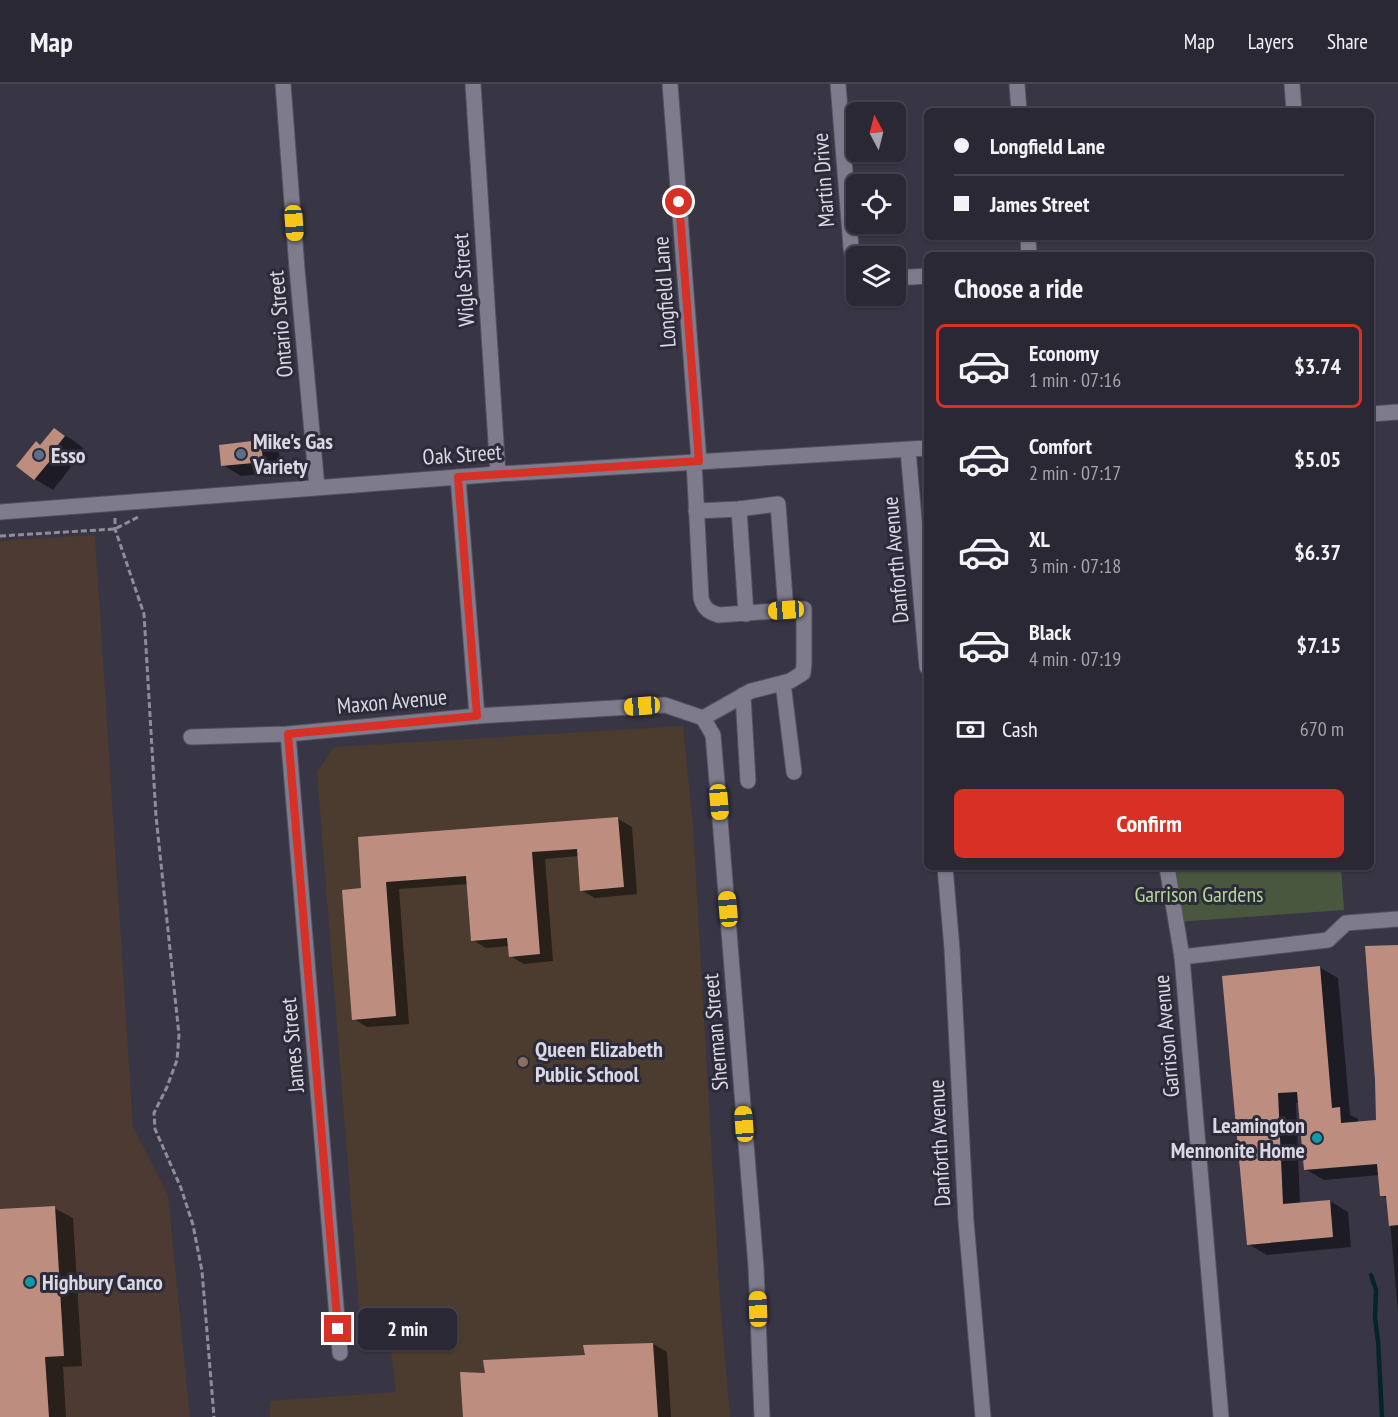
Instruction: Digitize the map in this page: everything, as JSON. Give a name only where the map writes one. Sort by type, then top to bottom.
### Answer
[{"type":"street","name":"Ontario Street","points":[[284,84],[297,269],[317,487]]},
{"type":"street","name":"Wigle Street","points":[[472,84],[498,474]]},
{"type":"street","name":"Longfield Lane","points":[[670,84],[697,461],[696,511],[701,598],[703,607],[709,612],[719,615],[746,614]]},
{"type":"street","name":"Martin Drive","points":[[838,84],[851,246]]},
{"type":"street","points":[[1017,84],[1019,108]]},
{"type":"street","points":[[1292,84],[1294,108]]},
{"type":"street","points":[[906,277],[924,276]]},
{"type":"street","points":[[1374,414],[1398,412]]},
{"type":"street","name":"Oak Street","points":[[0,512],[498,474],[924,448]]},
{"type":"street","name":"Danforth Avenue","points":[[908,450],[924,632]]},
{"type":"street","points":[[458,477],[477,716]]},
{"type":"street","points":[[696,511],[778,504],[786,610]]},
{"type":"street","points":[[703,718],[751,691],[790,681],[803,673],[804,609],[746,614],[739,509]]},
{"type":"street","points":[[783,683],[794,772]]},
{"type":"street","points":[[743,695],[748,781]]},
{"type":"street","name":"Maxon Avenue","points":[[191,737],[288,734],[477,716],[665,705],[703,718]]},
{"type":"street","name":"Sherman Street","points":[[703,718],[713,735],[717,782],[756,1267],[762,1417]]},
{"type":"street","name":"James Street","points":[[288,734],[340,1353]]},
{"type":"street","name":"Danforth Avenue","points":[[945,870],[952,949],[966,1221],[982,1417]]},
{"type":"street","name":"Garrison Avenue","points":[[1168,870],[1182,957],[1221,1417]]},
{"type":"street","points":[[1182,957],[1328,940],[1346,923],[1398,919]]},
{"type":"path","points":[[115,502],[115,529],[144,614],[156,816],[179,1035],[177,1060],[154,1113],[155,1129],[181,1188],[193,1225],[202,1271],[214,1417]]},
{"type":"path","points":[[0,536],[115,529]]},
{"type":"shaded area","name":"Highbury Canco","points":[[95,535],[133,1127],[168,1195],[190,1417],[0,1417],[0,541]]},
{"type":"shaded area","name":"Queen Elizabeth Public School","points":[[683,726],[693,825],[720,1299],[730,1417],[270,1417],[270,1401],[396,1392],[387,1318],[360,1320],[317,772],[334,747]]},
{"type":"green space","name":"Garrison Gardens","points":[[1167,870],[1341,870],[1344,910],[1176,922]]},
{"type":"building","name":"Esso","points":[[54,428],[65,436],[51,454],[54,456],[34,480],[16,466],[36,441],[40,445]]},
{"type":"building","name":"Mike's Gas Variety","points":[[261,440],[263,462],[221,466],[219,445]]},
{"type":"building","points":[[618,817],[624,887],[580,891],[577,849],[532,852],[540,954],[509,957],[507,938],[471,941],[466,876],[386,882],[396,1016],[352,1020],[342,890],[361,888],[358,837]]},
{"type":"building","name":"Leamington Mennonite Home","points":[[1398,945],[1398,1225],[1389,1226],[1386,1196],[1380,1196],[1377,1164],[1304,1170],[1297,1092],[1278,1093],[1283,1204],[1330,1200],[1333,1237],[1247,1245],[1222,976],[1320,966],[1332,1108],[1340,1107],[1341,1123],[1376,1120],[1365,946]]},
{"type":"building","name":"Highbury Canco","points":[[55,1206],[64,1356],[45,1357],[49,1417],[0,1417],[0,1209]]},
{"type":"building","points":[[653,1343],[658,1417],[463,1417],[460,1372],[485,1373],[483,1360],[585,1355],[583,1345]]},
{"type":"waterway","points":[[1371,1275],[1376,1290],[1375,1318],[1382,1417]]},
{"type":"place","name":"Mike's Gas Variety","points":[[241,454]]},
{"type":"place","name":"Esso","points":[[39,455]]},
{"type":"place","name":"Queen Elizabeth Public School","points":[[523,1062]]},
{"type":"place","name":"Leamington Mennonite Home","points":[[1317,1138]]},
{"type":"place","name":"Highbury Canco","points":[[30,1282]]},
{"type":"route","points":[[338,1329],[288,734],[477,716],[458,477],[699,461],[679,202]]}]
